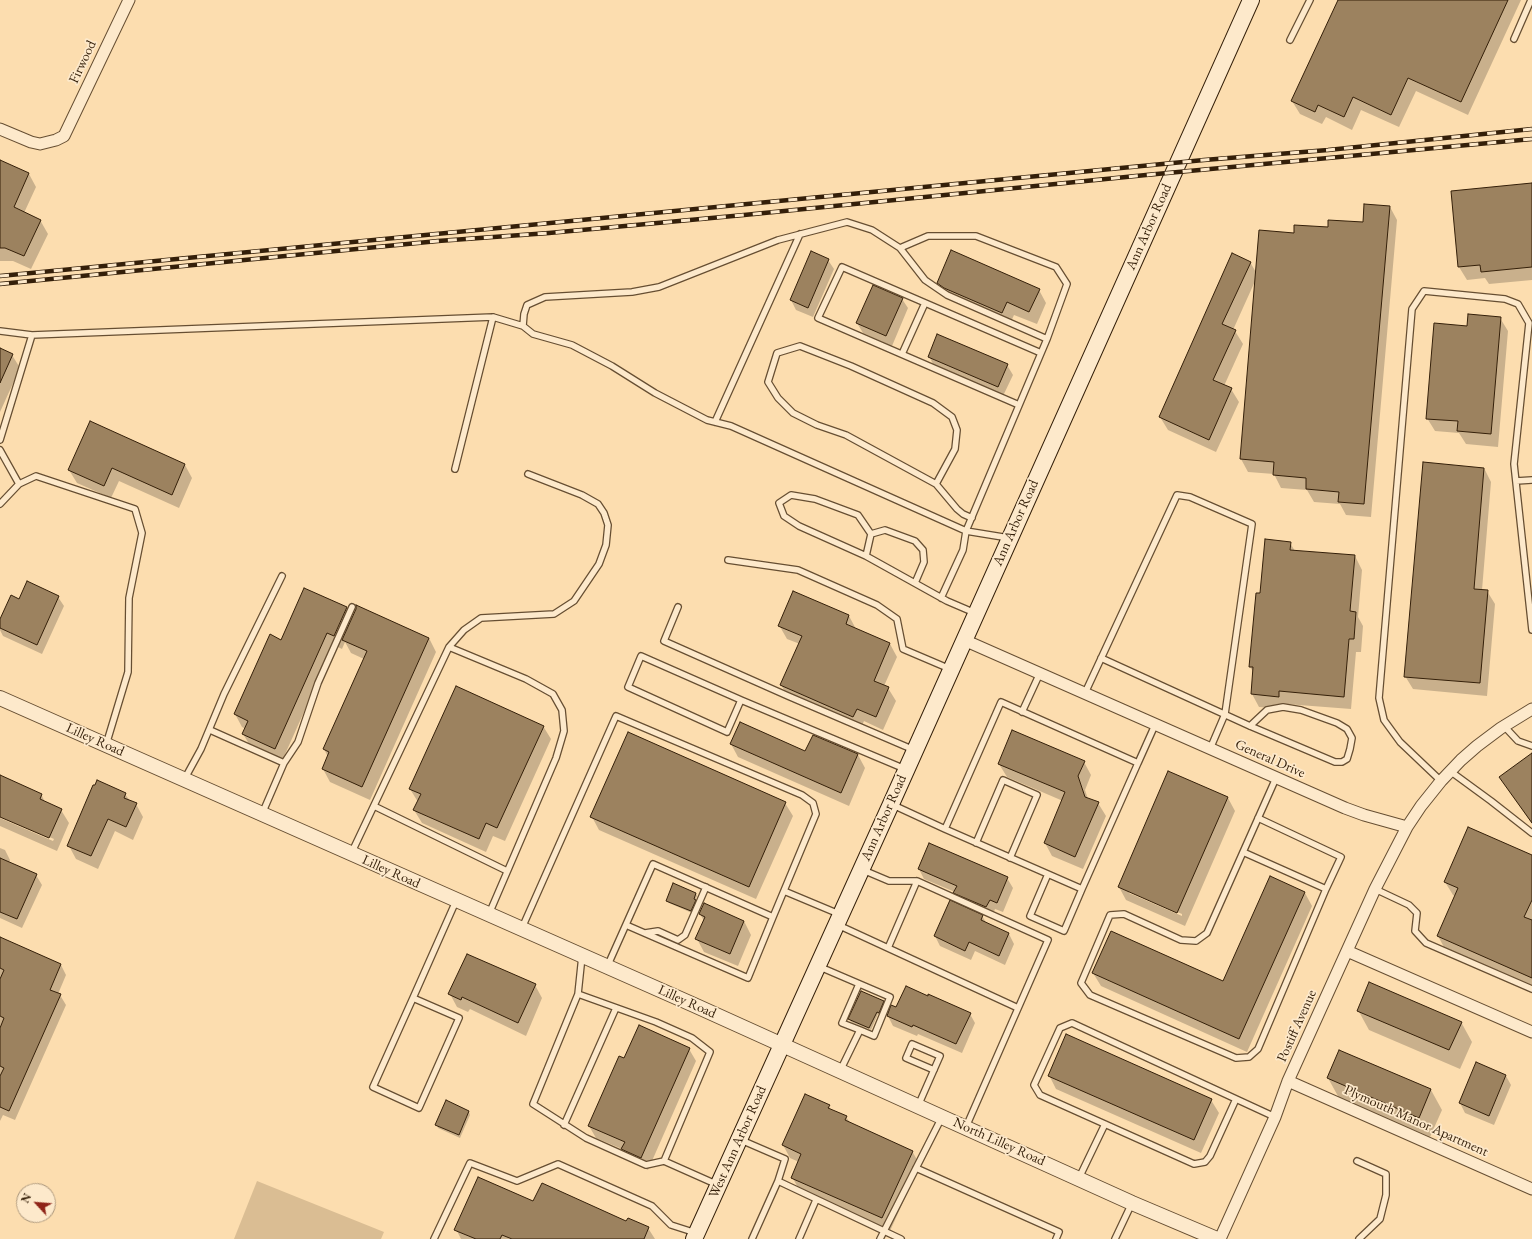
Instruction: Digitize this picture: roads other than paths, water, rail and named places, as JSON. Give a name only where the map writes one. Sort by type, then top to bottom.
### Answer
[{"type":"main road","name":"Ann Arbor Road","points":[[781,1045],[891,804],[1251,0]]},
{"type":"main road","name":"West Ann Arbor Road","points":[[695,1236],[781,1045]]},
{"type":"street","name":"Firwood","points":[[0,129],[30,142],[40,144],[56,140],[64,136],[129,0]]},
{"type":"street","name":"General Drive","points":[[964,640],[1345,808],[1364,816],[1407,827]]},
{"type":"street","name":"Lilley Road","points":[[0,698],[694,1005],[781,1045]]},
{"type":"street","points":[[1407,827],[1421,806],[1441,781],[1477,746],[1504,726],[1532,709]]},
{"type":"street","name":"Postiff Avenue","points":[[1218,1239],[1275,1117],[1288,1081],[1347,950],[1375,889],[1407,827]]},
{"type":"street","points":[[1347,950],[1532,1032]]},
{"type":"street","name":"North Lilley Road","points":[[781,1045],[1132,1203],[1218,1239]]},
{"type":"street","name":"Plymouth Manor Apartment","points":[[1288,1081],[1532,1189]]},
{"type":"lane","points":[[1290,40],[1310,0]]},
{"type":"lane","points":[[1514,39],[1531,0]]},
{"type":"lane","points":[[523,326],[524,314],[527,305],[545,297],[632,292],[659,287],[778,240],[847,222],[872,230],[900,248],[925,280],[946,295],[1047,339]]},
{"type":"lane","points":[[715,422],[800,234]]},
{"type":"lane","points":[[900,248],[928,236],[976,236],[1056,267],[1067,284],[1047,339],[966,531],[963,550],[941,598]]},
{"type":"lane","points":[[1019,404],[818,318],[842,267],[1041,353]]},
{"type":"lane","points":[[1441,781],[1400,742],[1384,720],[1379,698],[1412,309],[1424,292],[1505,299],[1518,304],[1529,323],[1514,464],[1532,629]]},
{"type":"lane","points":[[902,354],[925,303]]},
{"type":"lane","points":[[0,331],[32,335],[493,317],[523,326],[533,334],[572,345],[708,420],[731,426],[966,531],[1009,538]]},
{"type":"lane","points":[[455,469],[493,317]]},
{"type":"lane","points":[[0,440],[32,335]]},
{"type":"lane","points":[[936,484],[955,449],[957,430],[952,417],[933,403],[851,366],[800,346],[777,353],[768,382],[778,398],[792,413],[817,425],[846,435],[936,484],[957,509],[972,518]]},
{"type":"lane","points":[[0,450],[19,484]]},
{"type":"lane","points":[[351,854],[449,647],[464,630],[480,618],[554,614],[574,601],[600,564],[606,545],[608,525],[604,513],[598,504],[582,495],[528,474]]},
{"type":"lane","points":[[0,504],[19,484],[36,476],[135,509],[142,533],[128,598],[128,672],[106,745]]},
{"type":"lane","points":[[1516,481],[1532,480]]},
{"type":"lane","points":[[866,556],[871,534],[858,515],[815,499],[791,495],[779,503],[784,516],[798,526],[866,556],[941,598],[976,614]]},
{"type":"lane","points":[[1085,693],[1177,496],[1190,497],[1252,524],[1225,714],[1210,749]]},
{"type":"lane","points":[[871,534],[885,530],[915,541],[924,550],[924,562],[915,583]]},
{"type":"lane","points":[[728,560],[798,570],[877,605],[897,619],[903,649],[951,669]]},
{"type":"lane","points":[[184,780],[210,730],[224,694],[282,576]]},
{"type":"lane","points":[[678,607],[664,641],[914,750]]},
{"type":"lane","points":[[261,814],[284,763],[298,742],[318,683],[352,608]]},
{"type":"lane","points":[[449,647],[526,679],[546,690],[553,694],[562,710],[564,731],[556,758],[488,915]]},
{"type":"lane","points":[[741,700],[727,732],[628,687],[641,656],[741,700],[906,769]]},
{"type":"lane","points":[[1102,658],[1250,726],[1335,762],[1342,762],[1347,759],[1352,738],[1347,729],[1337,723],[1301,710],[1283,707],[1267,710],[1250,726]]},
{"type":"lane","points":[[1022,712],[1040,673]]},
{"type":"lane","points":[[945,829],[1001,702],[1138,763]]},
{"type":"lane","points":[[521,929],[616,716],[802,795],[813,804],[816,814],[748,978],[626,925]]},
{"type":"lane","points":[[1048,874],[1030,916],[1064,931],[1155,725]]},
{"type":"lane","points":[[1504,726],[1518,741],[1532,746]]},
{"type":"lane","points":[[210,730],[284,763]]},
{"type":"lane","points":[[1450,772],[1491,801],[1532,833]]},
{"type":"lane","points":[[1258,818],[1341,857],[1258,1049],[1248,1057],[1236,1058],[1090,995],[1081,983],[1110,915],[1124,914],[1181,940],[1196,941],[1207,933],[1258,818],[1276,778]]},
{"type":"lane","points":[[976,843],[1003,780],[1037,795],[1010,858]]},
{"type":"lane","points":[[891,804],[1082,889]]},
{"type":"lane","points":[[374,806],[507,871]]},
{"type":"lane","points":[[1243,852],[1326,889]]},
{"type":"lane","points":[[607,967],[653,864],[773,917]]},
{"type":"lane","points":[[861,869],[889,881],[917,881],[1048,940],[966,1127]]},
{"type":"lane","points":[[888,948],[917,881]]},
{"type":"lane","points":[[645,933],[658,931],[678,940],[685,935],[706,887]]},
{"type":"lane","points":[[1375,889],[1410,905],[1417,913],[1415,931],[1426,943],[1532,989]]},
{"type":"lane","points":[[784,891],[838,919],[888,948],[1018,1008]]},
{"type":"lane","points":[[413,998],[459,1018],[419,1108],[373,1087],[456,901]]},
{"type":"lane","points":[[582,956],[578,994],[532,1104],[586,1138],[646,1166],[664,1161],[718,1185]]},
{"type":"lane","points":[[817,966],[890,997],[874,1036],[842,1023],[859,984]]},
{"type":"lane","points":[[578,994],[656,1022],[692,1038],[710,1052],[664,1161]]},
{"type":"lane","points":[[564,1125],[616,1008]]},
{"type":"lane","points":[[1236,1099],[1210,1156],[1204,1162],[1194,1164],[1040,1095],[1034,1085],[1060,1028],[1072,1023],[1275,1117]]},
{"type":"lane","points":[[840,1071],[860,1030]]},
{"type":"lane","points":[[918,1106],[934,1070],[940,1056],[912,1044],[906,1058],[934,1070]]},
{"type":"lane","points":[[880,1239],[942,1117]]},
{"type":"lane","points":[[1079,1178],[1105,1124]]},
{"type":"lane","points":[[739,1139],[785,1160],[778,1181],[752,1239]]},
{"type":"lane","points":[[1358,1161],[1386,1174],[1386,1195],[1380,1219],[1359,1239]]},
{"type":"lane","points":[[436,1238],[470,1163],[518,1181],[558,1164],[652,1206],[672,1225],[695,1236]]},
{"type":"lane","points":[[916,1168],[1059,1232],[1056,1239]]},
{"type":"lane","points":[[778,1181],[901,1239]]},
{"type":"lane","points":[[799,1239],[816,1200]]},
{"type":"lane","points":[[1115,1239],[1132,1203]]},
{"type":"railway","points":[[0,276],[1204,160],[1328,150],[1532,129]]},
{"type":"railway","points":[[0,284],[438,241],[549,233],[744,215],[1146,175],[1532,139]]}]
